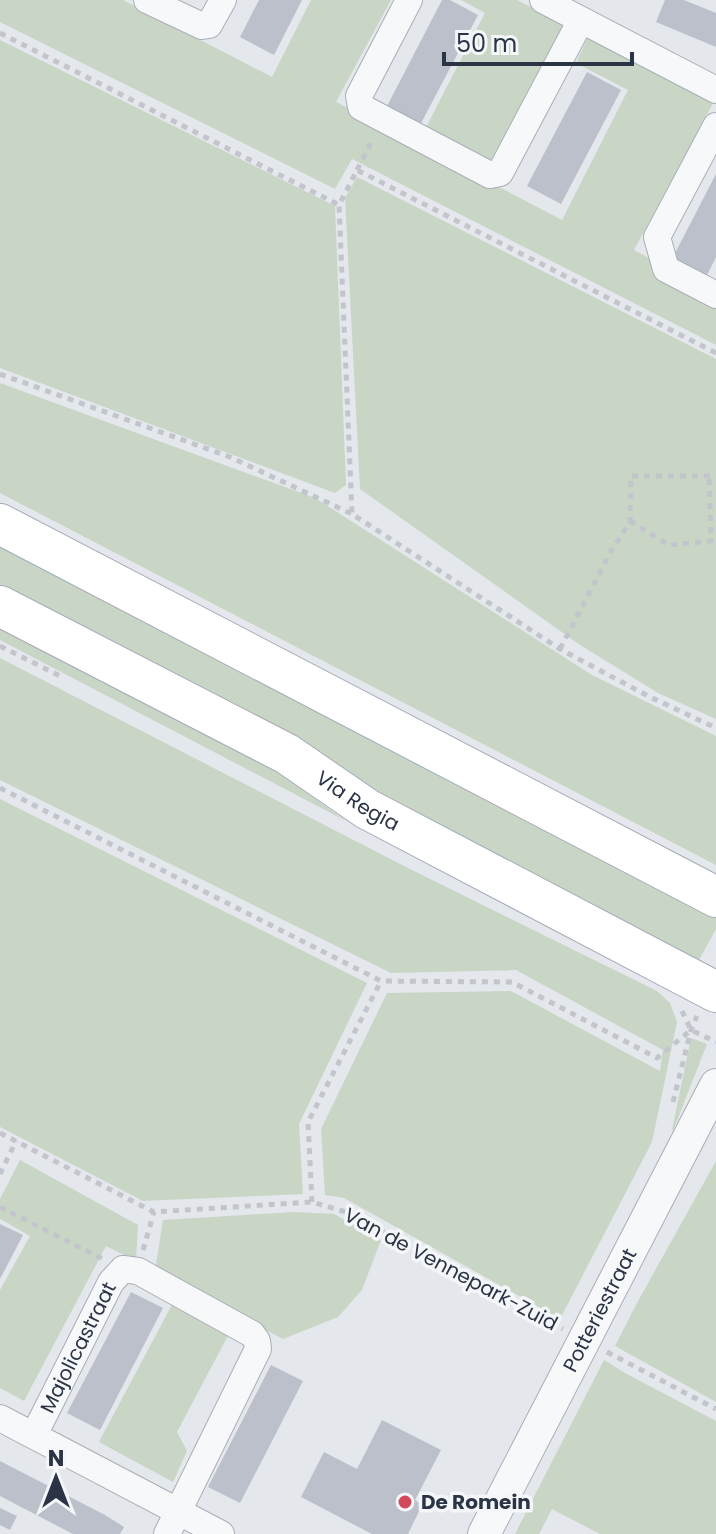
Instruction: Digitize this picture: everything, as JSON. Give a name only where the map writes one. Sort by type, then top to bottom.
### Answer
[{"type":"main road","points":[[0,524],[716,897]]},
{"type":"main road","name":"Via Regia","points":[[0,606],[287,754],[367,809],[713,990]]},
{"type":"street","points":[[147,0],[202,26],[209,25],[223,0]]},
{"type":"street","points":[[409,0],[359,96],[361,107],[490,175],[500,173],[581,20]]},
{"type":"street","points":[[543,0],[716,90]]},
{"type":"street","points":[[716,126],[657,237],[666,269],[716,295]]},
{"type":"street","name":"Potteriestraat","points":[[484,1534],[716,1085]]},
{"type":"street","name":"Majolicastraat","points":[[34,1435],[111,1282],[130,1270],[252,1334],[258,1349],[172,1523]]},
{"type":"street","name":"Majolicastraat","points":[[0,1418],[34,1435],[172,1523],[221,1534]]},
{"type":"path","points":[[0,33],[339,205]]},
{"type":"path","points":[[352,514],[339,205],[383,119]]},
{"type":"path","points":[[357,170],[716,353]]},
{"type":"path","points":[[0,374],[230,457],[352,514],[560,649],[716,728]]},
{"type":"path","points":[[560,649],[630,521],[631,476],[712,476],[711,541],[669,545],[630,521]]},
{"type":"path","points":[[0,788],[381,981],[512,982],[657,1058],[691,1030]]},
{"type":"path","points":[[312,1202],[308,1122],[381,981]]},
{"type":"path","points":[[670,1115],[691,1030],[713,990]]},
{"type":"path","points":[[0,1133],[154,1212],[130,1270],[0,1207]]},
{"type":"path","points":[[0,1174],[16,1141]]},
{"type":"path","name":"Van de Vennepark-Zuid","points":[[154,1212],[312,1202],[346,1212],[716,1409]]},
{"type":"green space","points":[[0,0],[123,0],[272,77],[311,0],[391,0],[336,102],[562,220],[628,90],[576,63],[588,37],[713,103],[634,250],[716,293],[716,345],[352,159],[335,189],[0,22]]},
{"type":"green space","points":[[461,0],[517,0],[566,25],[493,166],[424,131],[485,13]]},
{"type":"green space","points":[[0,40],[335,206],[346,485],[335,493],[0,368]]},
{"type":"green space","points":[[357,177],[716,359],[716,719],[658,693],[580,645],[360,489],[345,198]]},
{"type":"green space","points":[[0,383],[315,498],[592,675],[716,736],[716,865],[0,493]]},
{"type":"green space","points":[[0,533],[716,905],[716,929],[699,960],[0,599]]},
{"type":"green space","points":[[0,628],[270,767],[346,821],[0,640]]},
{"type":"green space","points":[[0,658],[406,867],[657,991],[670,1003],[677,1022],[652,1142],[560,1319],[344,1198],[325,1195],[321,1129],[387,993],[511,991],[660,1071],[663,1050],[516,970],[391,973],[0,780]]},
{"type":"green space","points":[[0,799],[367,983],[299,1124],[303,1194],[143,1201],[0,1127]]},
{"type":"green space","points":[[691,1038],[707,1044],[673,1131],[672,1130]]},
{"type":"green space","points":[[20,1160],[138,1225],[136,1261],[106,1246],[24,1401],[0,1388],[0,1290],[30,1236],[0,1219],[0,1199]]},
{"type":"green space","points":[[716,1161],[716,1402],[615,1346]]},
{"type":"green space","points":[[293,1212],[334,1214],[381,1240],[362,1290],[338,1317],[283,1339],[155,1271],[163,1220]]},
{"type":"green space","points":[[175,1299],[232,1328],[177,1432],[187,1451],[173,1482],[99,1442]]},
{"type":"green space","points":[[604,1360],[716,1421],[716,1534],[600,1534],[552,1509],[539,1534],[515,1534]]},
{"type":"building","points":[[259,0],[302,0],[274,55],[240,37]]},
{"type":"building","points":[[442,0],[450,0],[478,15],[418,129],[384,112]]},
{"type":"building","points":[[665,0],[684,0],[716,13],[716,47],[656,22]]},
{"type":"building","points":[[587,72],[621,90],[561,204],[527,186]]},
{"type":"building","points":[[716,174],[716,257],[705,279],[671,261]]},
{"type":"building","points":[[0,1224],[23,1235],[0,1279]]},
{"type":"building","points":[[131,1292],[163,1308],[100,1430],[67,1413]]},
{"type":"building","points":[[271,1365],[303,1381],[240,1503],[208,1487]]},
{"type":"building","points":[[382,1420],[441,1450],[415,1500],[422,1505],[408,1534],[372,1534],[301,1497],[324,1452],[357,1469]]},
{"type":"building","points":[[0,1461],[124,1527],[120,1534],[73,1534],[0,1496]]},
{"type":"building","points":[[0,1508],[17,1516],[10,1530],[0,1525]]},
{"type":"place","name":"De Romein","points":[[405,1502]]}]
